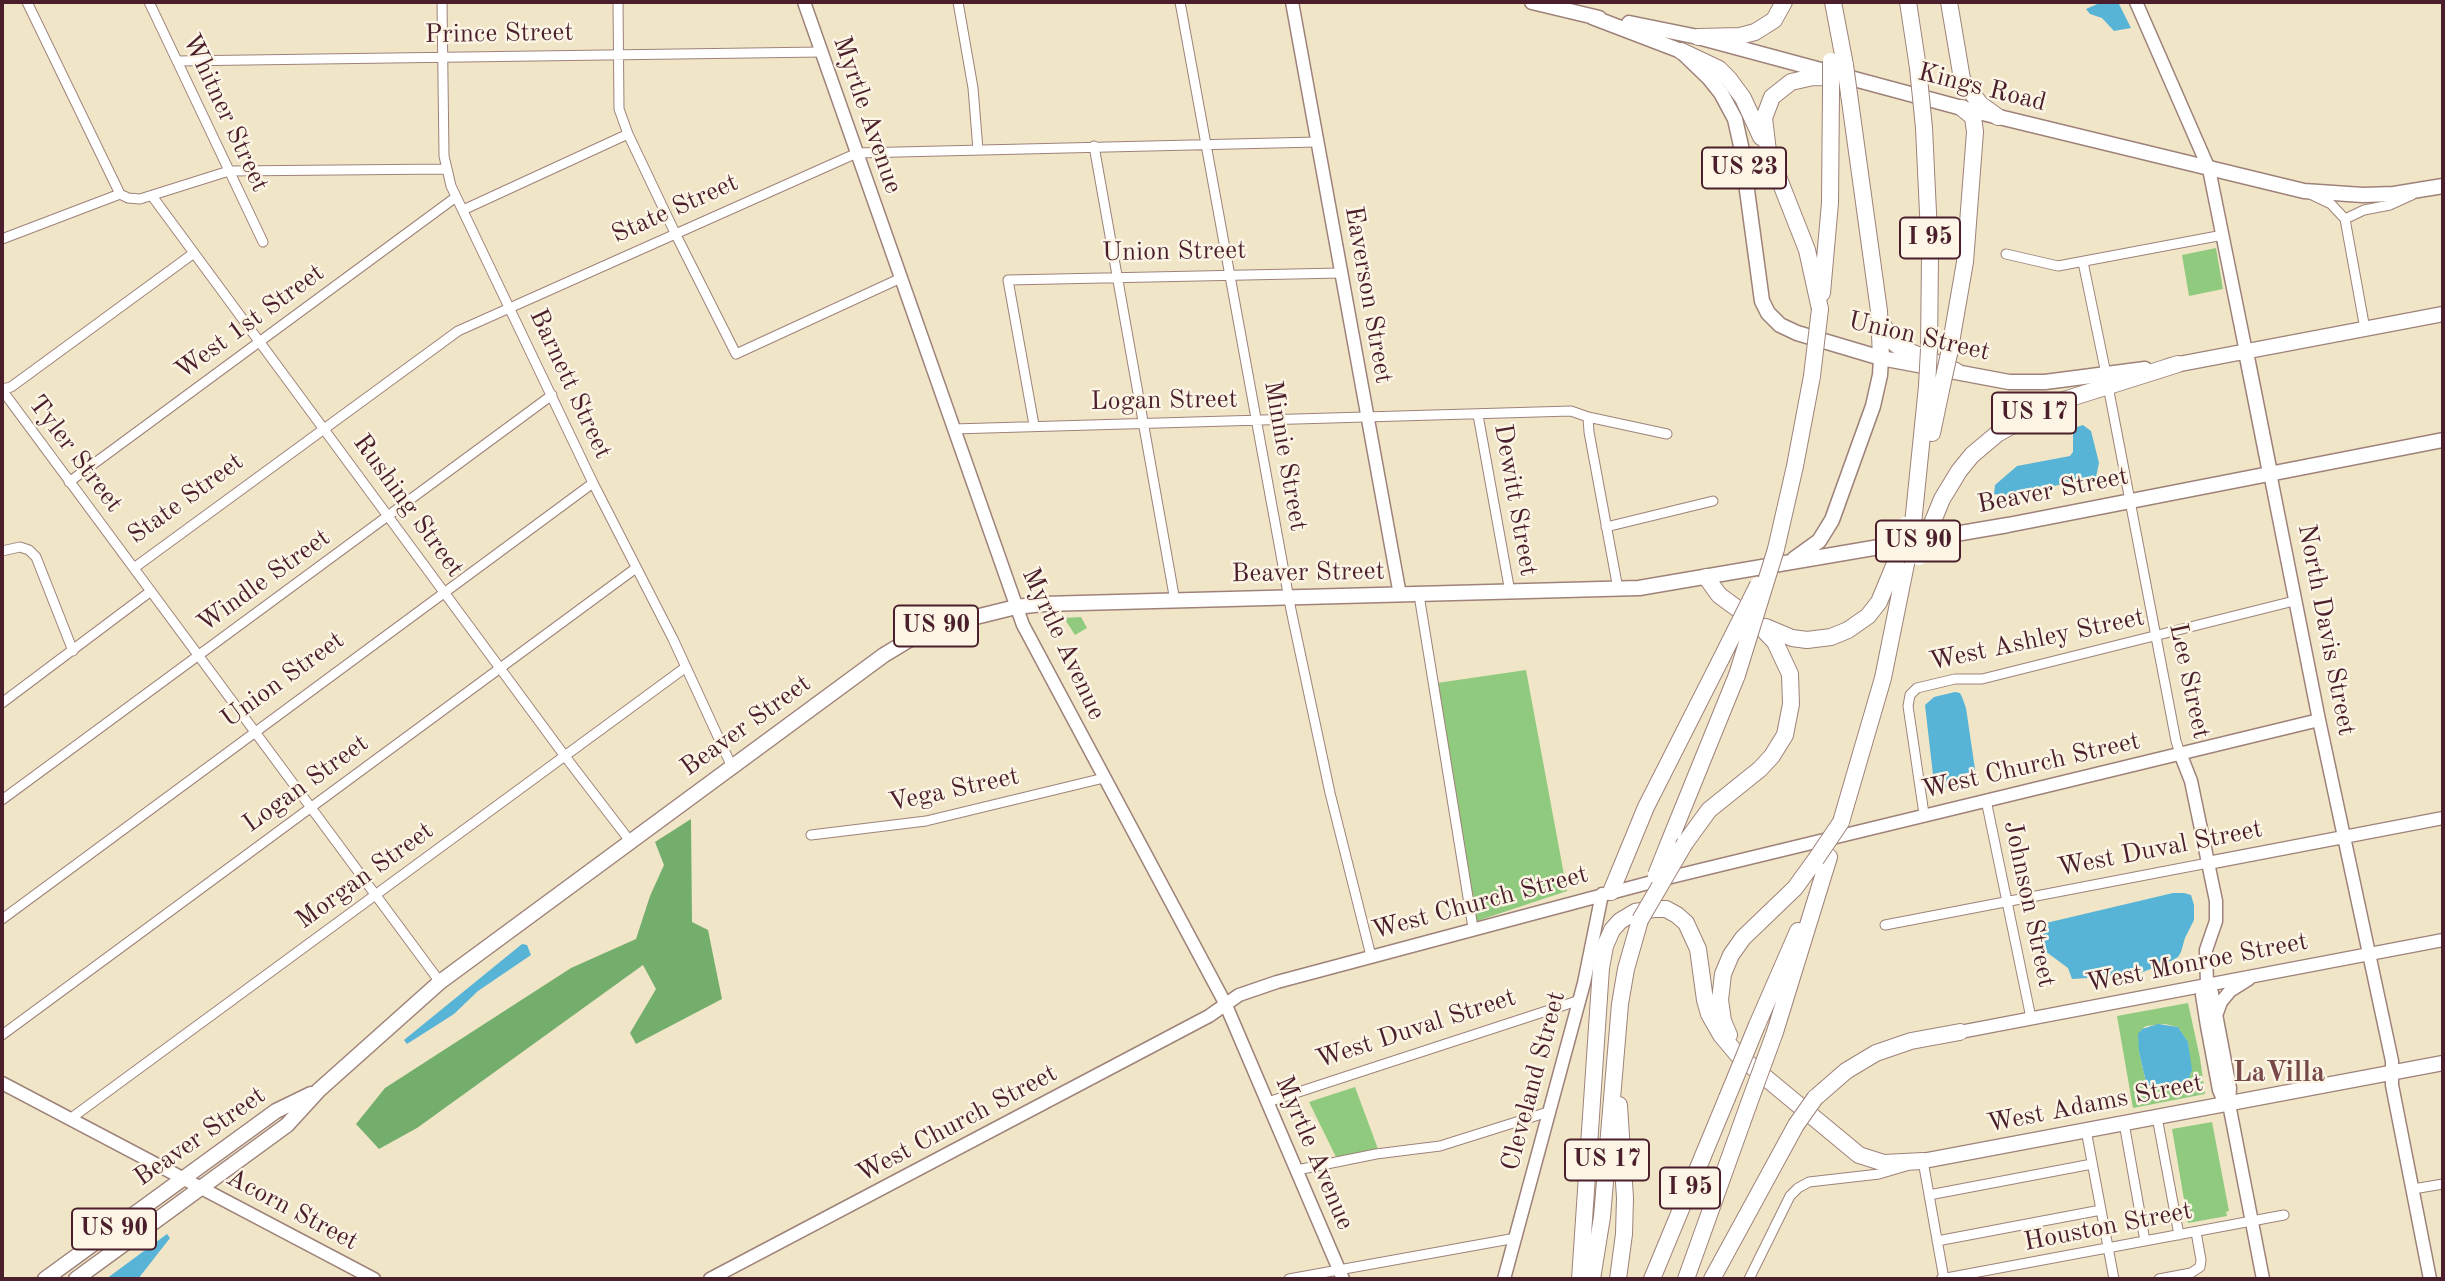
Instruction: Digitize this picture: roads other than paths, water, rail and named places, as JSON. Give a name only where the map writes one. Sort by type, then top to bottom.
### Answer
[{"type":"highway","points":[[1698,37],[1740,36],[1755,32],[1774,20],[1784,2]]},
{"type":"highway","points":[[1830,2],[1879,311],[1881,358]]},
{"type":"highway","name":"I 95","points":[[1908,2],[1924,128],[1930,256],[1929,349],[1934,388],[1909,525]]},
{"type":"highway","points":[[1949,2],[1962,79],[1980,104],[1998,117]]},
{"type":"highway","points":[[1681,51],[1718,69],[1734,85],[1747,106],[1807,250],[1820,309]]},
{"type":"highway","points":[[1676,844],[1780,556],[1781,528],[1812,376],[1820,309],[1830,203],[1831,90],[1843,75]]},
{"type":"highway","points":[[1770,159],[1764,118],[1769,102],[1776,92],[1801,78],[1843,75]]},
{"type":"highway","points":[[1686,1279],[1775,1032],[1822,858],[1841,822],[1883,678],[1907,559],[1909,525],[1934,388],[1949,354],[1965,262],[1975,132],[1973,117],[1962,108]]},
{"type":"highway","points":[[1879,311],[1887,333],[1899,347],[1956,371]]},
{"type":"highway","name":"US 17","points":[[1907,559],[1934,521],[1953,480],[1972,455],[1988,441],[2033,414],[2107,380],[2179,364]]},
{"type":"highway","points":[[1607,893],[1646,807],[1721,659],[1780,556]]},
{"type":"highway","points":[[1746,615],[1768,629],[1799,639],[1823,639],[1840,634],[1874,610],[1907,559]]},
{"type":"highway","points":[[1676,844],[1709,810],[1769,761],[1787,729],[1791,689],[1788,667],[1771,637],[1716,592],[1706,577]]},
{"type":"highway","name":"I 95","points":[[1618,1279],[1624,1234],[1625,1189],[1617,1074],[1625,978],[1640,920],[1676,844]]},
{"type":"highway","points":[[1751,1065],[1733,1043],[1723,1021],[1720,993],[1725,967],[1739,943],[1822,858]]},
{"type":"highway","name":"I 95","points":[[1652,1279],[1758,1025],[1822,858]]},
{"type":"highway","points":[[1580,1279],[1600,981],[1607,940],[1620,921],[1641,911],[1660,908],[1677,915],[1686,923],[1698,949],[1705,1000],[1712,1021],[1726,1042],[1751,1065],[1859,1155],[1884,1163],[1923,1161]]},
{"type":"highway","points":[[1712,1279],[1796,1125],[1815,1098],[1846,1071],[1876,1053],[1911,1041],[1959,1032]]},
{"type":"highway","name":"US 17","points":[[1592,1279],[1602,1217],[1618,1039]]},
{"type":"main road","name":"Kings Road","points":[[1532,2],[1698,37],[1962,108],[2304,191],[2363,195],[2424,190]]},
{"type":"main road","name":"Union Street","points":[[1592,16],[1681,51],[1716,86],[1735,119],[1743,156],[1760,295],[1775,321],[1790,330],[1881,358],[2001,381],[2027,383],[2107,380]]},
{"type":"main road","points":[[2424,190],[2443,186]]},
{"type":"main road","name":"US 17","points":[[2179,364],[2443,314]]},
{"type":"main road","name":"North Davis Street","points":[[2246,352],[2270,473]]},
{"type":"main road","points":[[1780,556],[1810,550],[1829,526],[1873,406],[1881,358]]},
{"type":"main road","name":"Beaver Street","points":[[76,1279],[287,1125],[318,1090],[440,982],[905,640],[938,626],[1016,607],[1067,603],[1618,589],[1706,577],[1780,556],[2130,502],[2443,440]]},
{"type":"main road","name":"West Adams Street","points":[[1923,1161],[2443,1063]]},
{"type":"main road","name":"Beaver Street","points":[[45,1279],[276,1111],[318,1090]]},
{"type":"street","points":[[27,2],[120,194],[128,198],[152,196],[229,171],[445,169]]},
{"type":"street","name":"Whitner Street","points":[[149,2],[263,242]]},
{"type":"street","name":"Barnett Street","points":[[442,2],[445,169],[593,483],[686,667],[732,767]]},
{"type":"street","points":[[618,2],[619,109],[628,134],[676,235],[736,354],[901,278]]},
{"type":"street","name":"Myrtle Avenue","points":[[804,2],[1023,625],[1226,1003],[1341,1275]]},
{"type":"street","points":[[958,2],[973,88],[978,150]]},
{"type":"street","name":"Minnie Street","points":[[1180,2],[1289,598],[1330,793],[1371,956]]},
{"type":"street","name":"Eaverson Street","points":[[1292,2],[1400,595]]},
{"type":"street","name":"North Davis Street","points":[[2136,2],[2209,169],[2246,352]]},
{"type":"street","name":"Prince Street","points":[[177,61],[821,52]]},
{"type":"street","points":[[463,210],[628,134]]},
{"type":"street","name":"State Street","points":[[134,568],[458,331],[857,153],[1317,142]]},
{"type":"street","points":[[1094,146],[1175,600]]},
{"type":"street","points":[[2345,219],[2364,210],[2390,205],[2424,190]]},
{"type":"street","points":[[2304,191],[2331,204],[2345,219],[2365,329]]},
{"type":"street","points":[[2,239],[120,194]]},
{"type":"street","name":"Rushing Street","points":[[152,196],[630,841]]},
{"type":"street","name":"West 1st Street","points":[[69,482],[456,197]]},
{"type":"street","points":[[2006,254],[2058,266],[2223,235]]},
{"type":"street","points":[[2,389],[11,387],[194,253]]},
{"type":"street","name":"Lee Street","points":[[2084,262],[2180,754],[2191,781],[2217,911],[2206,950],[2207,984],[2202,995],[2219,1090],[2229,1104]]},
{"type":"street","name":"Union Street","points":[[1034,425],[1008,281],[1341,273]]},
{"type":"street","name":"Tyler Street","points":[[2,389],[440,982]]},
{"type":"street","name":"Windle Street","points":[[2,800],[551,395]]},
{"type":"street","name":"Logan Street","points":[[953,429],[1571,411],[1667,434]]},
{"type":"street","name":"Dewitt Street","points":[[1478,415],[1510,592]]},
{"type":"street","points":[[1588,417],[1618,589]]},
{"type":"street","name":"North Davis Street","points":[[2270,473],[2294,601],[2392,1061],[2392,1086],[2430,1279]]},
{"type":"street","name":"Union Street","points":[[2,919],[593,483]]},
{"type":"street","points":[[1606,527],[1713,501]]},
{"type":"street","points":[[2,551],[20,547],[29,550],[41,566],[73,651]]},
{"type":"street","name":"Logan Street","points":[[2,1035],[636,568]]},
{"type":"street","points":[[2,703],[151,591]]},
{"type":"street","points":[[1419,595],[1474,928]]},
{"type":"street","name":"West Ashley Street","points":[[1924,814],[1908,706],[1912,692],[1922,686],[1955,679],[1982,678],[2294,601]]},
{"type":"street","name":"Morgan Street","points":[[70,1119],[686,667]]},
{"type":"street","name":"West Church Street","points":[[710,1279],[1209,1016],[1239,995],[1277,982],[1607,893],[2319,720]]},
{"type":"street","name":"Vega Street","points":[[811,835],[926,821],[1104,778]]},
{"type":"street","name":"Johnson Street","points":[[1986,800],[2031,1018]]},
{"type":"street","name":"West Duval Street","points":[[1885,925],[2443,818]]},
{"type":"street","name":"Cleveland Street","points":[[1504,1279],[1607,893]]},
{"type":"street","name":"West Monroe Street","points":[[1959,1032],[2443,940]]},
{"type":"street","points":[[2217,1017],[2221,1002],[2230,991],[2258,974]]},
{"type":"street","name":"Lee Street","points":[[2207,984],[2212,993],[2217,1017],[2230,1088],[2229,1104],[2263,1279]]},
{"type":"street","name":"West Duval Street","points":[[1268,1102],[1580,1000]]},
{"type":"street","name":"Acorn Street","points":[[2,1083],[374,1279]]},
{"type":"street","points":[[1297,1170],[1376,1154],[1440,1146],[1548,1112]]},
{"type":"street","points":[[2157,1117],[2179,1235]]},
{"type":"street","points":[[2124,1123],[2145,1241]]},
{"type":"street","points":[[2086,1130],[2114,1279]]},
{"type":"street","points":[[1923,1161],[1943,1279]]},
{"type":"street","name":"West Adams Street","points":[[1749,1279],[1790,1196],[1798,1188],[1809,1182],[1888,1172],[1923,1161]]},
{"type":"street","points":[[1929,1195],[2092,1164]]},
{"type":"street","points":[[2413,1189],[2443,1184]]},
{"type":"street","points":[[1937,1241],[2101,1210]]},
{"type":"street","name":"Houston Street","points":[[1943,1279],[2284,1215]]},
{"type":"street","points":[[2159,1279],[2191,1273],[2200,1267],[2196,1232]]},
{"type":"street","points":[[1289,1279],[1341,1275],[1516,1238]]},
{"type":"water","points":[[2102,2],[2118,2],[2131,28],[2114,31],[2102,18],[2090,14],[2086,9]]},
{"type":"water","points":[[2083,425],[2091,431],[2099,463],[2096,477],[2007,496],[1994,494],[1995,485],[2017,466],[2070,456],[2073,452],[2073,432]]},
{"type":"water","points":[[1960,693],[1966,708],[1976,776],[1968,785],[1939,788],[1933,775],[1925,705],[1934,697]]},
{"type":"water","points":[[2173,893],[2191,895],[2194,905],[2194,920],[2181,952],[2171,961],[2135,975],[2072,979],[2068,968],[2045,951],[2041,942],[2039,932],[2046,923]]},
{"type":"water","points":[[522,944],[527,945],[531,955],[478,991],[454,1014],[407,1044],[404,1040]]},
{"type":"water","points":[[2158,1024],[2178,1027],[2188,1042],[2192,1070],[2189,1078],[2181,1085],[2160,1089],[2151,1087],[2146,1082],[2138,1034],[2142,1029]]},
{"type":"water","points":[[167,1234],[170,1238],[138,1279],[106,1279]]},
{"type":"district","name":"LaVilla","points":[[2279,1074]]}]
